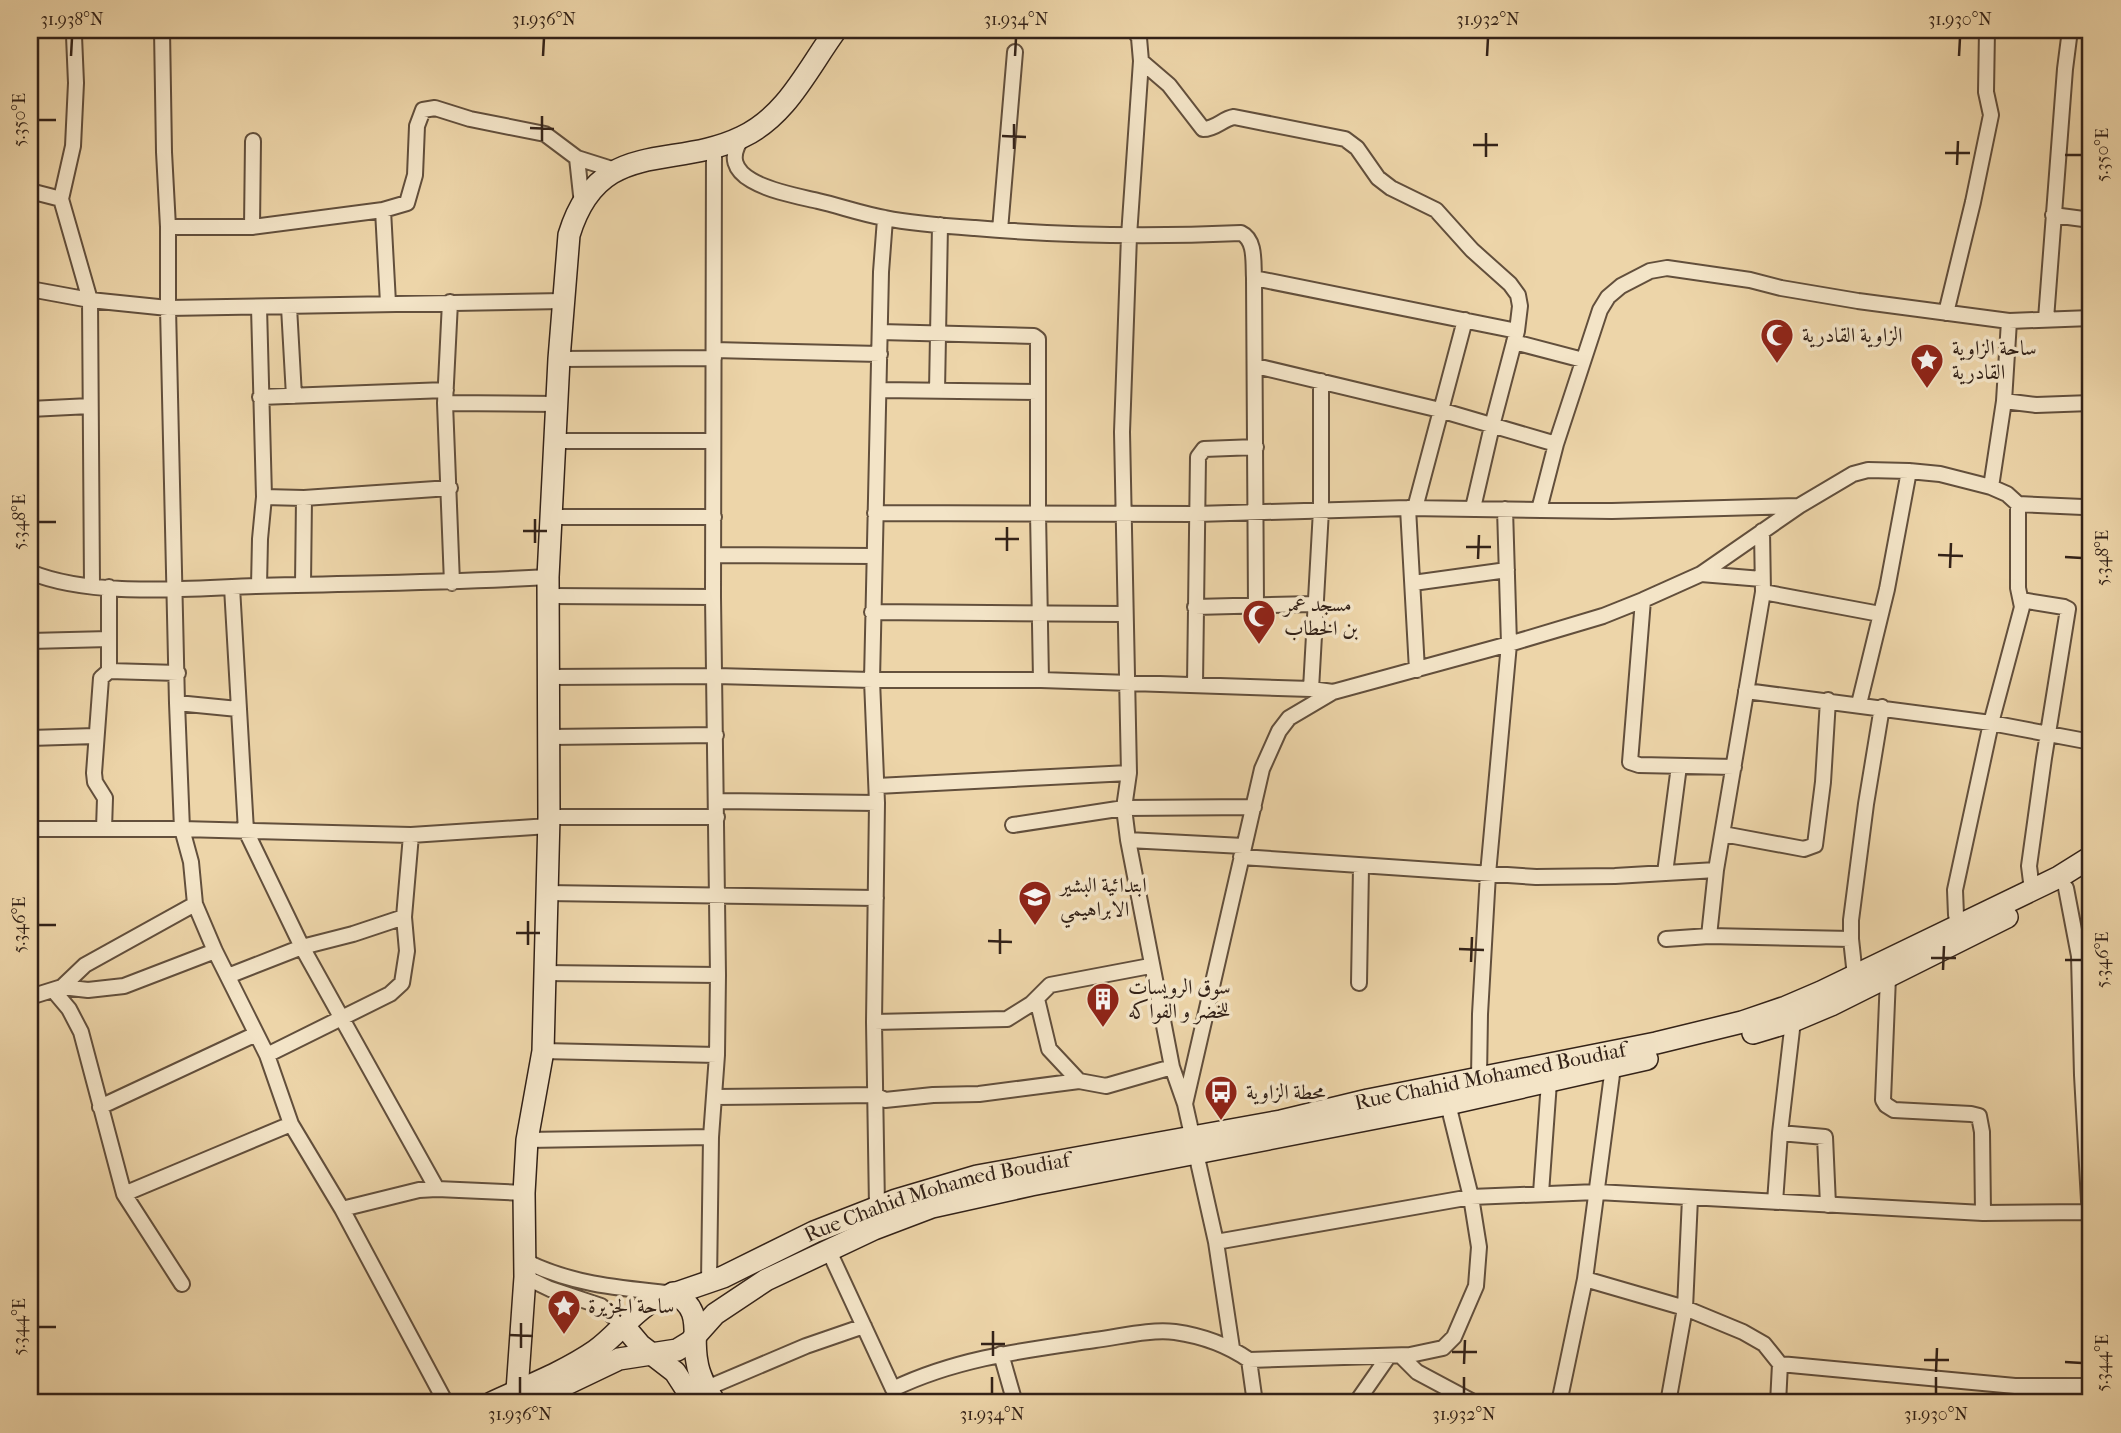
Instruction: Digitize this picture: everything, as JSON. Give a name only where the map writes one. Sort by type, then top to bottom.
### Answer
[{"type":"main road","points":[[522,1397],[527,1140],[543,1051],[549,822],[550,517],[569,234],[582,204],[615,170],[643,160],[714,148],[743,137],[762,125],[803,81],[836,30]]},
{"type":"main road","name":"Rue Chahid Mohamed Boudiaf","points":[[1194,1146],[1368,1100],[1656,1043],[1729,1025],[1786,1007],[2032,890],[2091,857]]},
{"type":"main road","name":"Rue Chahid Mohamed Boudiaf","points":[[522,1397],[607,1341],[642,1307],[673,1293],[709,1282],[814,1232],[884,1211],[953,1182],[1029,1176],[1448,1104],[1745,1036],[1793,1021],[1888,977],[2091,873]]},
{"type":"main road","name":"Rue Chahid Mohamed Boudiaf","points":[[491,1403],[522,1397],[611,1362],[677,1350],[734,1301],[766,1280],[828,1249],[884,1211]]},
{"type":"main road","points":[[673,1293],[687,1301],[695,1317],[696,1362],[705,1398]]},
{"type":"main road","points":[[624,1326],[640,1345],[705,1398]]},
{"type":"street","points":[[69,30],[74,36],[76,83],[73,146],[61,199],[90,300],[92,585]]},
{"type":"street","points":[[162,30],[177,703],[182,829],[191,862],[195,904],[215,951],[267,1055],[291,1124],[342,1209],[446,1403]]},
{"type":"street","points":[[1134,30],[1139,38],[1141,61],[1129,236],[1122,432],[1129,773],[1124,808],[1150,966],[1216,1242],[1232,1348]]},
{"type":"street","points":[[1945,313],[1973,202],[1991,115],[1986,92],[1987,30]]},
{"type":"street","points":[[2046,319],[2070,30]]},
{"type":"street","points":[[1000,230],[1015,52]]},
{"type":"street","points":[[1141,61],[1169,85],[1203,129],[1215,127],[1234,117],[1345,139],[1352,143],[1378,178],[1402,195],[1436,210],[1472,250],[1510,284],[1518,295],[1515,337],[1474,508]]},
{"type":"street","points":[[168,226],[253,227],[383,209],[407,202],[415,175],[416,126],[423,110],[435,108],[470,119],[545,134],[577,158],[615,170]]},
{"type":"street","points":[[743,137],[735,153],[738,169],[743,176],[783,193],[885,219],[1000,230],[1129,236],[1246,235],[1251,243],[1255,278],[1256,606]]},
{"type":"street","points":[[253,141],[253,227]]},
{"type":"street","points":[[709,1282],[711,1137],[717,1055],[718,975],[713,597],[714,148]]},
{"type":"street","points":[[577,158],[582,204]]},
{"type":"street","points":[[30,191],[61,199]]},
{"type":"street","points":[[383,209],[387,303]]},
{"type":"street","points":[[2053,215],[2091,220]]},
{"type":"street","points":[[884,1211],[875,1094],[877,786],[872,680],[881,272],[885,219]]},
{"type":"street","points":[[937,391],[940,225]]},
{"type":"street","points":[[1539,510],[1556,444],[1600,310],[1608,297],[1635,278],[1658,268],[1712,274],[1794,290],[2009,321],[2091,318]]},
{"type":"street","points":[[1255,278],[1465,320],[1583,360]]},
{"type":"street","points":[[30,289],[90,300],[168,308],[563,301]]},
{"type":"street","points":[[450,302],[446,397],[452,583]]},
{"type":"street","points":[[259,307],[264,498],[259,586]]},
{"type":"street","points":[[289,307],[294,396]]},
{"type":"street","points":[[1417,670],[1411,508],[1465,320]]},
{"type":"street","points":[[1991,487],[2004,401],[2009,321]]},
{"type":"street","points":[[880,332],[1036,337],[1041,680]]},
{"type":"street","points":[[559,359],[714,354],[880,354]]},
{"type":"street","points":[[1256,366],[1440,410],[1556,444]]},
{"type":"street","points":[[1311,689],[1321,510],[1321,381]]},
{"type":"street","points":[[880,390],[1038,392]]},
{"type":"street","points":[[260,397],[446,397],[557,404]]},
{"type":"street","points":[[2004,401],[2036,405],[2091,403]]},
{"type":"street","points":[[30,409],[90,406]]},
{"type":"street","points":[[555,440],[713,442]]},
{"type":"street","points":[[1195,684],[1196,513],[1200,451],[1256,447]]},
{"type":"street","points":[[1185,1104],[1262,769],[1279,731],[1289,718],[1333,692],[1509,644],[1602,616],[1643,600],[1701,574],[1799,506],[1853,474],[1868,471],[1909,471],[1940,474],[1991,487],[2007,494],[2018,504],[2083,507]]},
{"type":"street","points":[[1859,704],[1887,589],[1909,471]]},
{"type":"street","points":[[264,498],[304,498],[450,488]]},
{"type":"street","points":[[303,586],[304,498]]},
{"type":"street","points":[[1962,924],[1956,915],[1955,890],[1992,723],[2022,607],[2018,588],[2018,504]]},
{"type":"street","points":[[875,513],[1124,514],[1411,508],[1612,511],[1799,506]]},
{"type":"street","points":[[1479,1078],[1488,874],[1509,644],[1505,509]]},
{"type":"street","points":[[550,517],[714,517]]},
{"type":"street","points":[[1709,936],[1716,870],[1763,586],[1762,531]]},
{"type":"street","points":[[713,555],[873,556]]},
{"type":"street","points":[[1413,583],[1507,570]]},
{"type":"street","points":[[30,572],[57,581],[109,587],[174,589],[452,583],[713,597]]},
{"type":"street","points":[[1701,574],[1880,614]]},
{"type":"street","points":[[104,828],[105,798],[95,782],[95,736],[99,683],[109,671],[109,587]]},
{"type":"street","points":[[232,587],[246,831],[302,947],[437,1189]]},
{"type":"street","points":[[1643,600],[1630,762],[1639,765],[1734,767]]},
{"type":"street","points":[[2021,600],[2068,609],[2029,866],[2032,890]]},
{"type":"street","points":[[1195,607],[1314,604]]},
{"type":"street","points":[[873,612],[1124,614]]},
{"type":"street","points":[[30,640],[109,639]]},
{"type":"street","points":[[109,671],[178,673]]},
{"type":"street","points":[[550,677],[1041,680],[1195,684],[1333,692]]},
{"type":"street","points":[[1746,691],[1992,723],[2091,742]]},
{"type":"street","points":[[1723,834],[1804,849],[1815,845],[1823,782],[1828,700]]},
{"type":"street","points":[[177,703],[238,709]]},
{"type":"street","points":[[1855,976],[1851,939],[1864,817],[1882,707]]},
{"type":"street","points":[[550,737],[716,735]]},
{"type":"street","points":[[30,738],[95,736]]},
{"type":"street","points":[[1665,873],[1679,766]]},
{"type":"street","points":[[877,786],[1129,773]]},
{"type":"street","points":[[717,801],[877,803]]},
{"type":"street","points":[[1013,825],[1124,808],[1254,807]]},
{"type":"street","points":[[30,829],[182,829],[411,835],[549,822],[717,817]]},
{"type":"street","points":[[267,1055],[390,993],[402,983],[407,951],[404,917],[411,835]]},
{"type":"street","points":[[1128,840],[1242,851],[1361,867],[1488,874],[1549,877],[1716,870]]},
{"type":"street","points":[[1359,983],[1361,867]]},
{"type":"street","points":[[2066,888],[2085,955],[2091,1237]]},
{"type":"street","points":[[547,893],[876,898]]},
{"type":"street","points":[[30,997],[57,988],[85,965],[195,904]]},
{"type":"street","points":[[228,976],[302,947],[404,917]]},
{"type":"street","points":[[1666,939],[1709,936],[1851,939]]},
{"type":"street","points":[[57,988],[88,990],[124,986],[215,951]]},
{"type":"street","points":[[874,1022],[1006,1019],[1037,999],[1050,985],[1150,966]]},
{"type":"street","points":[[545,973],[718,975]]},
{"type":"street","points":[[1888,977],[1883,1100],[1894,1110],[1979,1116],[1982,1132],[1983,1213]]},
{"type":"street","points":[[57,988],[76,1020],[87,1051],[124,1194],[182,1284]]},
{"type":"street","points":[[1037,999],[1049,1049],[1079,1081]]},
{"type":"street","points":[[1775,1202],[1793,1021]]},
{"type":"street","points":[[100,1107],[256,1034]]},
{"type":"street","points":[[543,1051],[717,1055]]},
{"type":"street","points":[[715,1097],[875,1094],[885,1100],[979,1094],[1079,1081],[1106,1086],[1172,1067]]},
{"type":"street","points":[[1559,1403],[1585,1279],[1613,1067]]},
{"type":"street","points":[[1541,1194],[1549,1082]]},
{"type":"street","points":[[893,1389],[965,1362],[1001,1353],[1140,1334],[1172,1332],[1219,1342],[1249,1360],[1394,1357],[1443,1348],[1454,1337],[1461,1323],[1476,1286],[1479,1266],[1479,1247],[1471,1197],[1448,1104]]},
{"type":"street","points":[[124,1194],[291,1124]]},
{"type":"street","points":[[1780,1133],[1825,1137],[1828,1205]]},
{"type":"street","points":[[527,1140],[711,1137]]},
{"type":"street","points":[[342,1209],[419,1190],[524,1193]]},
{"type":"street","points":[[1216,1242],[1471,1197],[1597,1192],[1983,1213],[2089,1212]]},
{"type":"street","points":[[1668,1403],[1685,1308],[1690,1198]]},
{"type":"street","points":[[828,1249],[900,1403]]},
{"type":"street","points":[[525,1269],[612,1287],[673,1293]]},
{"type":"street","points":[[525,1269],[550,1289],[601,1306],[624,1326]]},
{"type":"street","points":[[1585,1279],[1685,1308],[1756,1339],[1780,1364],[2015,1386],[2091,1386]]},
{"type":"street","points":[[705,1398],[806,1346],[864,1326]]},
{"type":"street","points":[[1001,1353],[1015,1403]]},
{"type":"street","points":[[1356,1403],[1394,1357]]},
{"type":"street","points":[[1394,1357],[1475,1403]]},
{"type":"street","points":[[1249,1360],[1255,1403]]},
{"type":"street","points":[[1778,1403],[1780,1364]]},
{"type":"street","points":[[2015,1386],[2015,1403]]},
{"type":"place","name":"الزاوية القادرية","points":[[1777,365]]},
{"type":"place","name":"ساحة الزاوية القادرية","points":[[1927,390]]},
{"type":"place","name":"مسجد عمر بن الخطاب","points":[[1259,646]]},
{"type":"place","name":"ابتدائية البشير الابراهيمي","points":[[1035,927]]},
{"type":"place","name":"سوق الرويسات للخضر و الفواكه","points":[[1103,1029]]},
{"type":"place","name":"محطة الزاوية","points":[[1221,1122]]},
{"type":"place","name":"ساحة الجزيرة","points":[[564,1336]]}]
